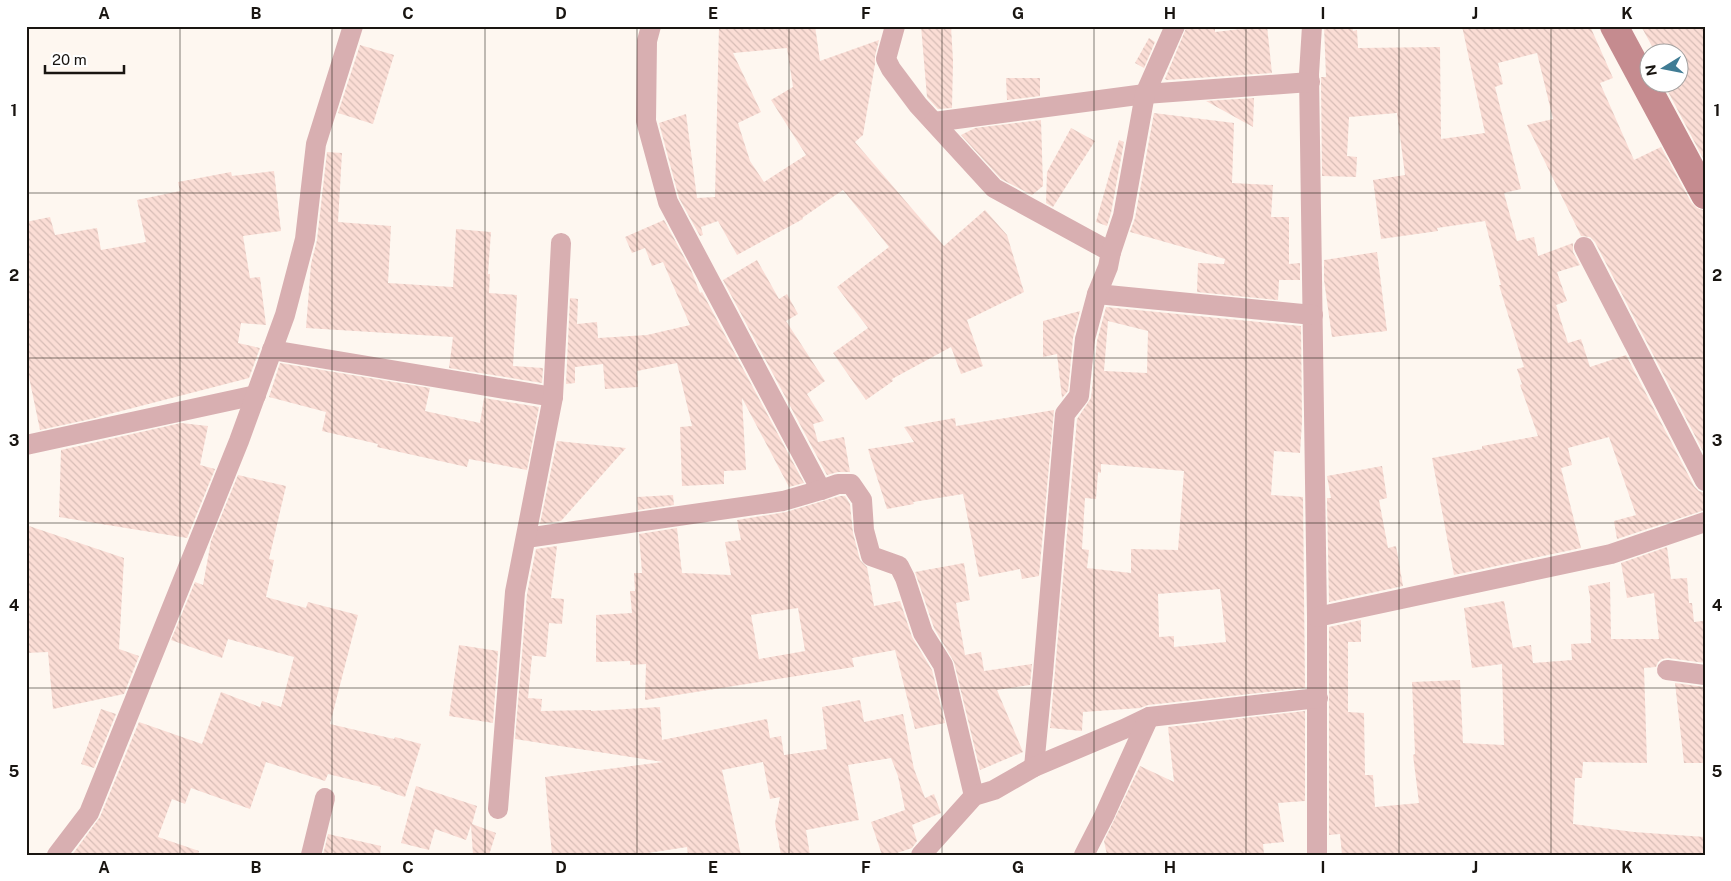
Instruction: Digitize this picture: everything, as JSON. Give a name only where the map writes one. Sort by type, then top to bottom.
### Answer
[{"type":"street","points":[[56,855],[89,813],[239,441],[285,315],[305,239],[316,144],[353,26]]},
{"type":"street","points":[[651,26],[647,41],[646,121],[668,202],[822,490]]},
{"type":"street","points":[[895,26],[886,59],[890,69],[918,105],[994,188],[1111,252]]},
{"type":"street","points":[[1034,767],[1065,414],[1079,396],[1085,339],[1097,294],[1108,266],[1123,216],[1145,94],[1175,26]]},
{"type":"street","points":[[1312,26],[1310,82],[1318,698],[1317,855]]},
{"type":"street","points":[[1614,26],[1705,195]]},
{"type":"street","points":[[934,122],[1145,94],[1310,82]]},
{"type":"street","points":[[498,809],[515,592],[553,397],[561,243]]},
{"type":"street","points":[[1584,247],[1705,481]]},
{"type":"street","points":[[1097,294],[1313,315]]},
{"type":"street","points":[[272,350],[553,397]]},
{"type":"street","points":[[26,445],[256,395]]},
{"type":"street","points":[[526,538],[783,500],[838,484],[851,484],[862,500],[864,530],[871,556],[899,566],[905,578],[923,633],[943,664],[974,796]]},
{"type":"street","points":[[1317,617],[1610,554],[1705,522]]},
{"type":"street","points":[[1667,670],[1705,675]]},
{"type":"street","points":[[921,855],[974,796],[994,790],[1034,767],[1149,717],[1318,698]]},
{"type":"street","points":[[1084,855],[1149,717]]},
{"type":"street","points":[[311,855],[325,798]]},
{"type":"building","points":[[719,26],[815,26],[820,61],[879,40],[863,135],[855,142],[944,246],[985,210],[1007,235],[1024,292],[967,320],[983,366],[961,374],[951,347],[892,379],[893,381],[866,400],[833,353],[868,328],[837,287],[889,247],[843,190],[803,219],[737,255],[718,221],[701,227],[703,235],[700,236],[679,198],[659,123],[686,114],[697,198],[715,197]],"holes":[[[787,48],[793,87],[771,100],[806,155],[764,182],[750,161],[738,123],[761,112],[733,53]]]},
{"type":"building","points":[[921,26],[951,26],[953,61],[952,108],[938,109],[927,97]]},
{"type":"building","points":[[1187,26],[1215,26],[1215,32],[1267,26],[1272,73],[1165,79]]},
{"type":"building","points":[[1324,26],[1352,26],[1353,31],[1357,30],[1358,48],[1440,47],[1441,139],[1485,133],[1462,26],[1590,26],[1613,78],[1600,83],[1634,160],[1661,147],[1691,202],[1697,208],[1705,211],[1705,455],[1595,242],[1590,237],[1581,236],[1527,125],[1553,119],[1537,53],[1498,63],[1503,84],[1495,87],[1521,189],[1504,193],[1517,241],[1534,237],[1538,256],[1573,243],[1573,252],[1580,265],[1557,272],[1567,301],[1556,305],[1568,343],[1581,339],[1590,367],[1626,355],[1694,486],[1699,491],[1705,493],[1705,510],[1617,539],[1614,521],[1636,515],[1609,437],[1568,448],[1572,465],[1561,468],[1581,548],[1454,575],[1432,458],[1482,449],[1482,446],[1538,436],[1520,385],[1522,384],[1517,369],[1524,367],[1499,285],[1501,285],[1485,221],[1437,228],[1438,231],[1381,239],[1373,180],[1405,175],[1397,113],[1349,117],[1347,156],[1357,157],[1356,177],[1322,176],[1321,77],[1326,77]]},
{"type":"building","points":[[1641,26],[1705,26],[1705,162],[1668,92],[1688,92],[1688,42],[1650,42]]},
{"type":"building","points":[[1149,38],[1155,42],[1144,68],[1135,63]]},
{"type":"building","points":[[360,45],[394,55],[373,124],[338,113]]},
{"type":"building","points":[[1006,78],[1040,78],[1040,96],[1007,100]]},
{"type":"building","points":[[1254,98],[1253,127],[1206,101]]},
{"type":"building","points":[[1154,113],[1234,123],[1232,183],[1273,185],[1271,217],[1289,217],[1289,264],[1300,263],[1300,280],[1279,280],[1278,300],[1197,292],[1198,263],[1224,264],[1225,259],[1130,232],[1135,218]]},
{"type":"building","points":[[1041,120],[1043,186],[1032,195],[1001,179],[961,135],[975,128]]},
{"type":"building","points":[[1071,128],[1095,141],[1053,207],[1046,203],[1047,172]]},
{"type":"building","points":[[1119,140],[1124,142],[1107,226],[1096,222]]},
{"type":"building","points":[[327,152],[342,153],[338,222],[391,226],[388,283],[453,287],[456,229],[491,232],[488,274],[490,274],[489,293],[517,295],[513,366],[543,368],[542,383],[449,368],[453,337],[306,328],[311,264],[317,240]]},
{"type":"building","points":[[274,171],[281,231],[243,236],[250,278],[260,277],[266,325],[241,323],[238,343],[260,348],[249,378],[98,417],[100,417],[40,430],[29,377],[26,378],[26,222],[50,217],[55,235],[97,228],[101,250],[146,242],[137,200],[180,191],[178,182],[231,172],[232,176]]},
{"type":"building","points":[[664,220],[691,270],[700,293],[702,292],[804,483],[789,487],[742,398],[746,470],[724,471],[724,484],[682,486],[680,427],[692,426],[677,363],[637,371],[638,387],[605,389],[603,364],[575,367],[575,383],[566,384],[570,298],[578,299],[577,324],[597,322],[598,338],[647,335],[690,325],[663,262],[652,266],[645,248],[632,253],[625,237]]},
{"type":"building","points":[[1377,252],[1387,331],[1332,337],[1324,280],[1324,260]]},
{"type":"building","points":[[757,260],[779,299],[787,294],[798,314],[786,321],[825,381],[807,394],[824,421],[813,424],[818,442],[844,437],[850,472],[838,472],[827,475],[723,280]]},
{"type":"building","points":[[1106,307],[1301,326],[1302,422],[1300,453],[1274,451],[1271,495],[1303,497],[1305,688],[1148,705],[1140,708],[1083,712],[1082,731],[1050,728],[1077,419],[1091,398],[1097,341]],"holes":[[[1108,321],[1148,331],[1147,373],[1104,371]],[[1101,464],[1184,471],[1178,550],[1131,549],[1131,573],[1087,568],[1089,550],[1082,549],[1085,498],[1096,499],[1098,472],[1101,473]],[[1220,589],[1226,642],[1174,647],[1174,636],[1159,637],[1158,594]]]},
{"type":"building","points":[[1080,311],[1073,338],[1068,391],[1062,398],[1057,354],[1043,357],[1043,321]]},
{"type":"building","points":[[280,363],[430,388],[425,411],[480,423],[484,398],[539,407],[527,470],[469,459],[467,467],[377,447],[378,444],[322,431],[326,412],[269,397]]},
{"type":"building","points":[[1054,410],[1039,576],[1022,579],[1020,569],[979,577],[963,494],[913,502],[914,504],[887,509],[868,449],[914,442],[904,427],[955,418],[956,426]]},
{"type":"building","points":[[181,423],[208,426],[200,465],[215,469],[187,538],[59,517],[61,450]]},
{"type":"building","points":[[557,441],[626,448],[561,521],[540,524]]},
{"type":"building","points":[[1382,466],[1387,498],[1379,500],[1388,548],[1396,546],[1403,586],[1329,602],[1327,498],[1331,498],[1327,476]]},
{"type":"building","points":[[238,475],[286,486],[269,559],[274,560],[266,597],[306,608],[308,602],[358,615],[330,724],[421,744],[405,797],[380,789],[381,787],[328,774],[325,781],[266,762],[250,809],[191,788],[185,804],[172,799],[158,837],[199,851],[198,855],[72,855],[100,817],[139,722],[202,744],[221,692],[260,707],[262,701],[281,707],[294,657],[228,639],[222,658],[171,640],[195,582],[203,585],[211,541]]},
{"type":"building","points":[[673,495],[674,505],[638,510],[637,497]]},
{"type":"building","points":[[845,496],[850,504],[853,533],[860,560],[867,567],[874,606],[900,601],[912,637],[932,670],[945,723],[915,729],[895,650],[852,658],[854,667],[645,700],[646,664],[630,665],[630,661],[596,662],[596,615],[632,613],[630,591],[635,591],[634,573],[642,573],[639,534],[677,528],[682,573],[731,575],[725,542],[741,540],[737,520],[786,512]],"holes":[[[798,608],[805,651],[759,659],[751,615]]]},
{"type":"building","points":[[26,525],[124,558],[119,649],[139,656],[124,694],[53,709],[48,652],[26,653]]},
{"type":"building","points":[[557,546],[551,598],[564,599],[562,624],[549,623],[546,657],[526,655],[532,656],[528,698],[542,699],[541,711],[591,711],[660,707],[662,740],[767,719],[770,738],[781,736],[784,755],[827,749],[822,707],[860,700],[864,722],[903,714],[914,769],[925,798],[934,794],[941,813],[912,825],[917,841],[912,848],[891,855],[882,855],[871,822],[905,810],[898,776],[891,758],[848,765],[859,820],[806,830],[810,855],[781,855],[775,823],[780,797],[770,799],[763,762],[722,770],[741,855],[688,855],[687,847],[635,855],[552,855],[545,777],[663,762],[515,739],[527,594],[536,549]]},
{"type":"building","points":[[1667,547],[1671,579],[1687,578],[1689,603],[1692,603],[1694,622],[1703,621],[1705,663],[1668,658],[1658,662],[1656,667],[1644,668],[1647,763],[1583,762],[1582,778],[1575,778],[1573,824],[1634,832],[1705,837],[1705,855],[1342,855],[1340,834],[1329,835],[1329,627],[1361,620],[1361,642],[1348,642],[1348,712],[1364,713],[1365,775],[1373,775],[1375,807],[1419,803],[1413,755],[1415,754],[1412,682],[1460,680],[1463,743],[1504,745],[1502,664],[1472,668],[1464,608],[1504,601],[1513,648],[1531,645],[1533,663],[1572,660],[1571,644],[1591,643],[1588,586],[1610,582],[1611,639],[1659,639],[1654,593],[1627,598],[1621,563]]},
{"type":"building","points":[[964,563],[970,600],[956,603],[965,655],[981,652],[984,671],[1032,664],[1030,685],[997,690],[1023,752],[980,770],[954,662],[934,628],[915,572]]},
{"type":"building","points":[[459,645],[498,651],[493,723],[449,716]]},
{"type":"building","points":[[1675,683],[1705,687],[1705,763],[1684,763]]},
{"type":"building","points":[[101,709],[116,714],[94,768],[81,764]]},
{"type":"building","points":[[1305,711],[1305,801],[1278,803],[1284,842],[1263,844],[1264,855],[1107,855],[1104,841],[1140,766],[1174,782],[1168,727]]},
{"type":"building","points":[[416,786],[477,806],[472,824],[496,833],[489,855],[473,855],[471,825],[466,840],[435,829],[429,850],[401,843]]},
{"type":"building","points":[[328,834],[381,846],[380,855],[323,855]]}]
